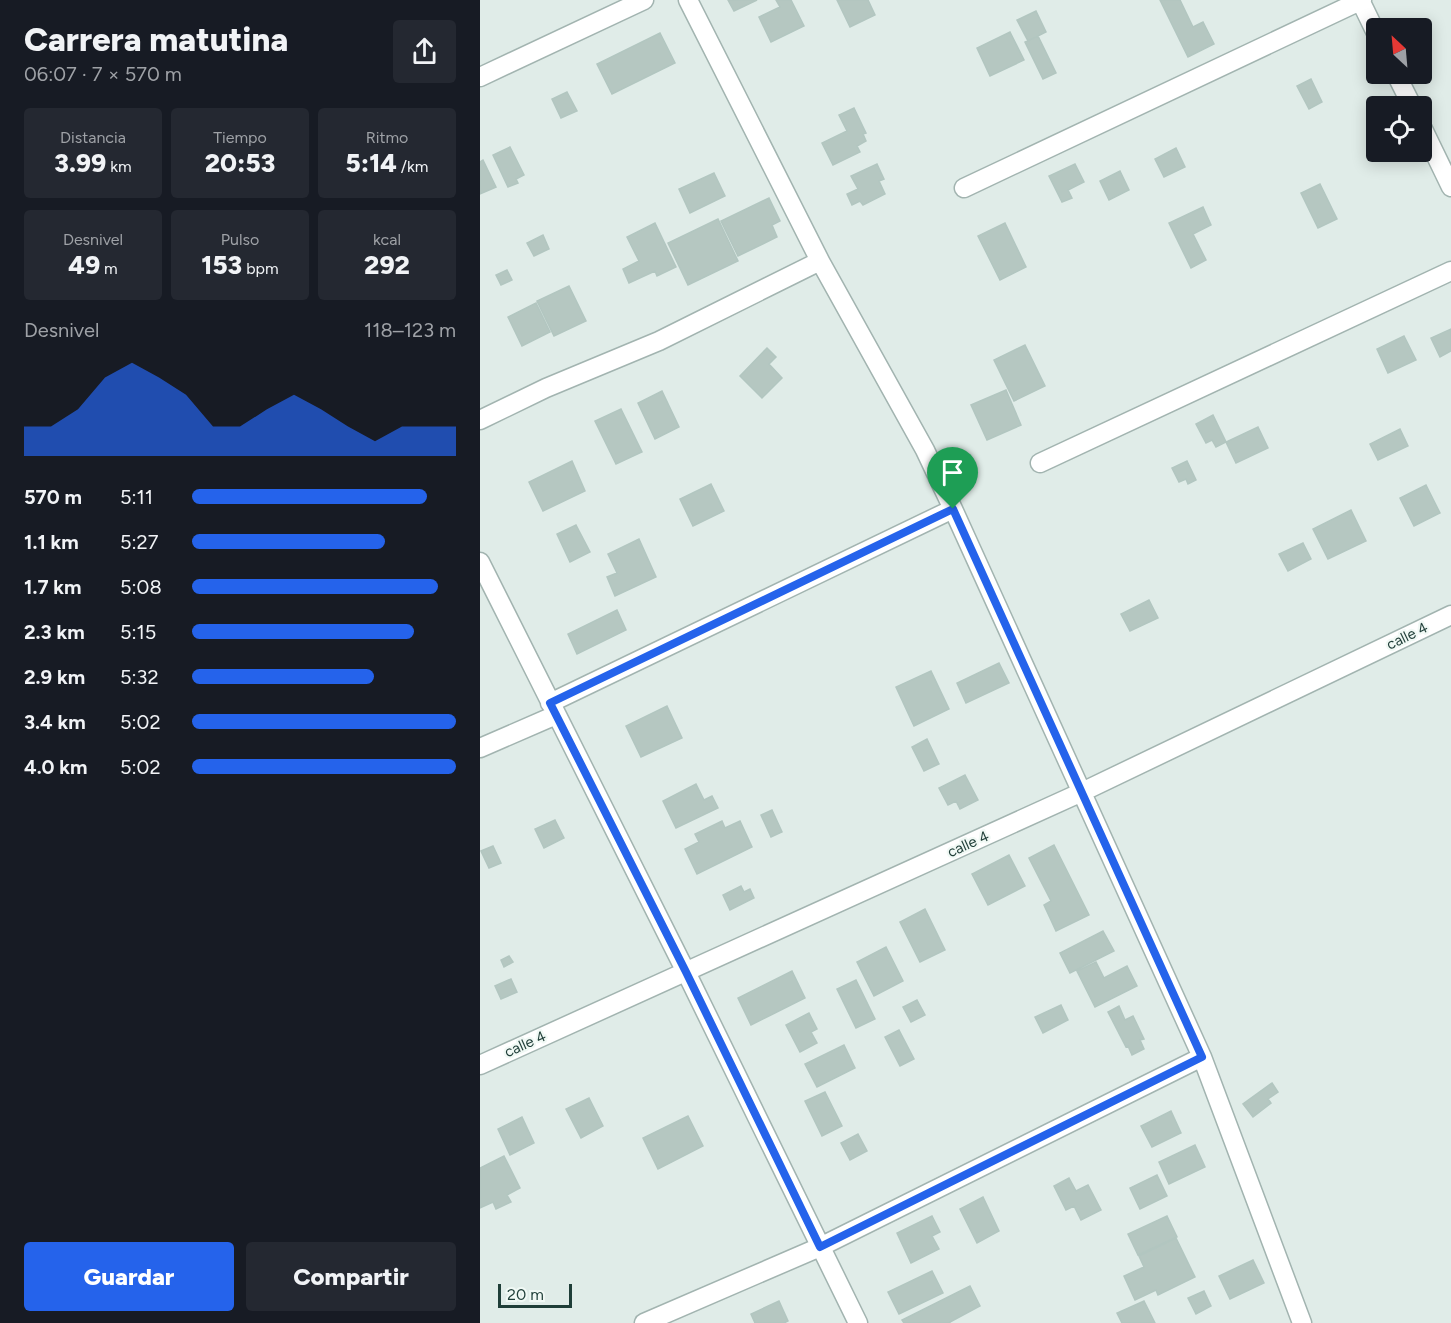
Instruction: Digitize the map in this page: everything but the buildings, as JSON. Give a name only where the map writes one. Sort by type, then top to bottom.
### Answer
[{"type":"street","points":[[480,77],[644,0]]},
{"type":"street","points":[[688,0],[820,261],[925,450],[953,509],[1202,1057],[1297,1322]]},
{"type":"street","points":[[964,188],[1361,0],[1369,18]]},
{"type":"street","points":[[1432,148],[1451,187]]},
{"type":"street","points":[[480,420],[546,388],[659,341],[820,261]]},
{"type":"street","points":[[1040,463],[1451,271]]},
{"type":"street","points":[[480,748],[553,709],[953,509]]},
{"type":"street","points":[[480,562],[686,972],[858,1323]]},
{"type":"street","name":"calle 4","points":[[480,1065],[1082,792],[1451,615]]},
{"type":"street","points":[[644,1323],[820,1247],[1202,1057]]},
{"type":"route","points":[[953,509],[1202,1057],[820,1247],[686,972],[550,703],[953,509]]}]
